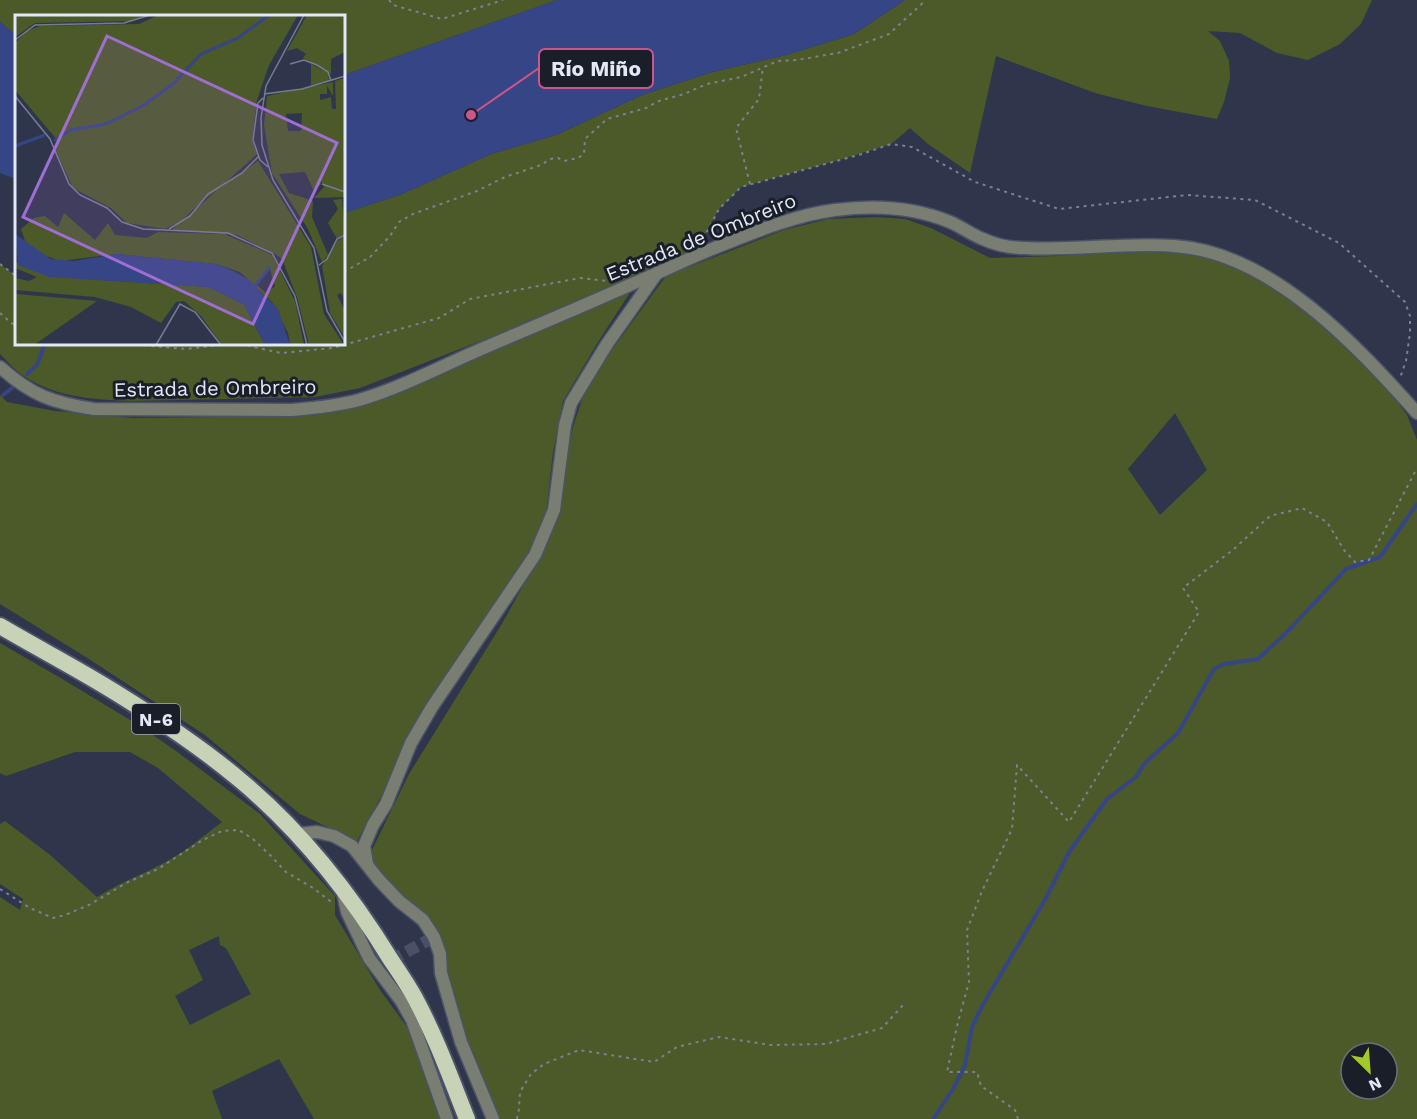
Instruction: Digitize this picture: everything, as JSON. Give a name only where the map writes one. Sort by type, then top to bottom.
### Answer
[{"type":"highway","name":"N-6","points":[[0,626],[117,693],[183,737],[239,779],[297,834],[342,888],[374,932],[415,999],[445,1063],[467,1119]]},
{"type":"street","name":"Estrada de Ombreiro","points":[[0,367],[16,382],[37,394],[70,405],[94,409],[292,410],[342,404],[376,394],[693,257],[782,223],[821,212],[881,208],[918,212],[950,222],[983,239],[1012,247],[1053,248],[1142,244],[1177,246],[1215,253],[1262,274],[1298,298],[1347,339],[1417,413]]},
{"type":"street","points":[[367,864],[364,846],[386,804],[411,743],[432,707],[535,555],[554,510],[565,425],[571,403],[607,344],[657,273]]},
{"type":"street","points":[[297,834],[317,832],[334,836],[352,846],[399,901],[423,920],[434,937],[440,954],[441,973],[461,1042],[493,1119]]},
{"type":"street","points":[[342,888],[347,912],[369,958],[402,1002],[412,1020],[447,1119]]},
{"type":"path","points":[[389,0],[393,5],[442,19],[503,0]]},
{"type":"path","points":[[345,271],[370,257],[390,236],[399,222],[413,214],[477,192],[505,177],[541,165],[550,159],[558,158],[564,161],[578,159],[584,154],[585,139],[607,119],[646,108],[707,84],[741,77],[778,61],[838,53],[889,34],[926,0]]},
{"type":"path","points":[[750,184],[736,128],[759,99],[763,66]]},
{"type":"path","points":[[693,257],[719,209],[741,187],[891,144],[912,147],[975,182],[1059,209],[1187,195],[1255,200],[1339,243],[1405,302],[1410,316],[1410,333],[1406,361],[1394,388]]},
{"type":"path","points":[[0,264],[15,275]]},
{"type":"path","points":[[345,345],[439,318],[470,299],[580,278],[610,281]]},
{"type":"path","points":[[0,313],[15,325]]},
{"type":"path","points":[[150,345],[186,349],[220,345]]},
{"type":"path","points":[[244,345],[280,353],[344,345]]},
{"type":"path","points":[[1018,1119],[1015,1110],[981,1086],[977,1072],[947,1072],[957,1022],[969,982],[967,930],[982,891],[1012,829],[1017,765],[1069,822],[1199,612],[1183,588],[1234,549],[1270,516],[1302,508],[1327,522],[1344,550],[1355,562],[1369,560],[1417,468]]},
{"type":"path","points":[[0,888],[30,908],[52,918],[65,915],[158,869],[201,841],[222,831],[239,830],[252,839],[286,872],[347,912]]},
{"type":"path","points":[[517,1119],[520,1092],[531,1074],[544,1064],[579,1050],[654,1062],[677,1047],[719,1036],[771,1045],[826,1044],[882,1028],[905,1003]]},
{"type":"green space","points":[[0,0],[557,0],[345,75],[345,15],[15,15],[15,34],[0,22]]},
{"type":"green space","points":[[905,0],[1372,0],[1361,24],[1340,44],[1308,60],[1277,53],[1240,33],[1208,31],[1220,41],[1229,61],[1230,78],[1217,119],[1147,106],[1095,93],[996,56],[970,173],[928,144],[910,128],[891,144],[741,187],[719,209],[698,247],[560,310],[360,388],[315,397],[102,400],[57,392],[43,387],[17,371],[0,354],[0,264],[15,275],[15,345],[345,345],[345,213],[402,194],[491,154],[556,135],[642,95],[712,72],[786,55],[854,34]]},
{"type":"green space","points":[[877,217],[905,219],[931,228],[990,258],[1152,249],[1191,252],[1231,265],[1259,279],[1291,301],[1322,326],[1387,388],[1407,415],[1417,440],[1417,1119],[496,1119],[466,1043],[446,972],[442,948],[377,872],[370,854],[409,774],[503,622],[550,537],[573,427],[587,384],[666,276],[784,230],[828,219]],"holes":[[[1175,413],[1207,470],[1160,515],[1128,469]]]},
{"type":"green space","points":[[633,288],[563,401],[553,452],[546,514],[528,553],[445,678],[357,841],[300,814],[205,735],[0,604],[0,395],[7,402],[55,411],[134,418],[293,416],[339,411],[374,402]]},
{"type":"green space","points":[[0,643],[140,726],[260,814],[335,896],[335,915],[380,990],[415,1038],[443,1119],[314,1119],[279,1059],[212,1091],[222,1119],[0,1119],[0,897],[20,910],[23,899],[0,884],[0,824],[5,821],[49,854],[97,897],[173,858],[222,822],[158,768],[130,752],[75,752],[6,776],[0,773]],"holes":[[[219,936],[220,945],[226,948],[251,994],[190,1025],[175,996],[203,980],[189,950]]]},
{"type":"water","points":[[557,0],[905,0],[854,34],[786,55],[712,72],[642,95],[556,135],[491,154],[402,194],[345,213],[345,75]]},
{"type":"water","points":[[0,22],[15,34],[15,179],[0,173]]},
{"type":"waterway","points":[[27,374],[37,365],[45,345]]},
{"type":"waterway","points":[[3,395],[12,388]]},
{"type":"waterway","points":[[933,1119],[953,1089],[965,1065],[972,1027],[982,1006],[1046,898],[1069,852],[1107,799],[1136,777],[1144,764],[1178,733],[1214,669],[1224,664],[1258,659],[1287,632],[1346,569],[1380,557],[1417,504]]},
{"type":"tunnel","points":[[375,969],[434,937]]},
{"type":"place","name":"Río Miño","points":[[471,115]]}]
